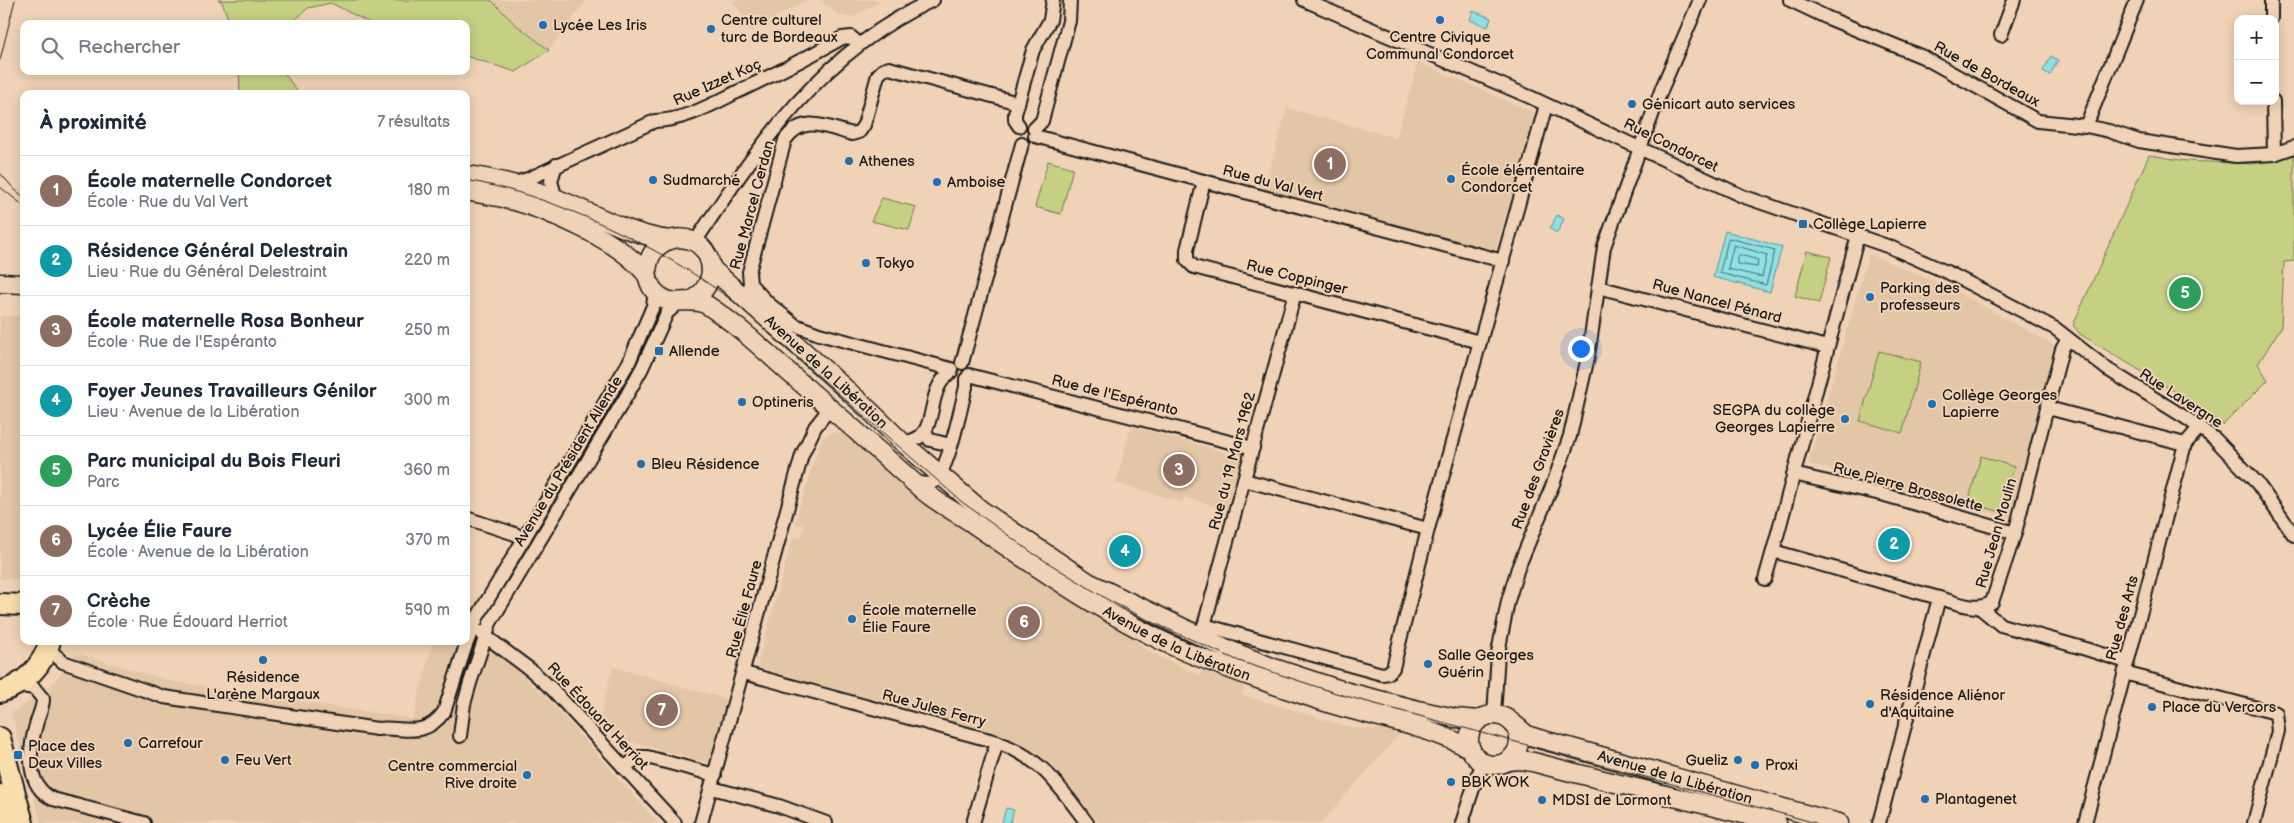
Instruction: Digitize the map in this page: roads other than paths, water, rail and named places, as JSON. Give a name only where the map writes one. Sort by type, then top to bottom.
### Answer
[{"type":"main road","points":[[0,604],[20,605]]},
{"type":"main road","points":[[4,691],[41,663],[49,645]]},
{"type":"main road","points":[[0,738],[23,823]]},
{"type":"main road","points":[[0,766],[16,823]]},
{"type":"main road","points":[[0,795],[8,823]]},
{"type":"street","points":[[695,242],[752,158],[814,84],[859,44],[894,20],[933,0]]},
{"type":"street","points":[[1019,126],[1015,120],[1018,103],[1033,50],[1050,20],[1053,0]]},
{"type":"street","points":[[1022,144],[1032,142],[1035,132],[1042,121],[1070,21],[1070,0]]},
{"type":"street","name":"Rue Condorcet","points":[[1304,0],[1434,55],[1640,147],[1742,196],[1858,235],[1951,274],[2026,313]]},
{"type":"street","name":"Rue des Gravières","points":[[1486,717],[1508,600],[1518,568],[1553,484],[1570,436],[1588,357],[1604,247],[1662,88],[1700,0]]},
{"type":"street","name":"Rue de Bordeaux","points":[[1790,0],[1828,18],[1923,57],[2038,121],[2109,130],[2139,141],[2236,156],[2274,154],[2294,147]]},
{"type":"street","points":[[2001,35],[2014,0]]},
{"type":"street","points":[[2086,126],[2137,0]]},
{"type":"street","points":[[2271,0],[2271,15]]},
{"type":"street","name":"Rue Izzet Koç","points":[[510,184],[528,179],[655,121],[670,120],[694,113],[792,67],[842,38],[851,37],[859,44]]},
{"type":"street","name":"Rue Marcel Cerdan","points":[[955,368],[819,334],[795,325],[769,304],[750,284],[749,272],[785,140],[799,126],[809,124],[852,134],[859,132],[864,125],[878,75],[883,70],[889,68],[1018,103]]},
{"type":"street","points":[[1202,631],[1382,674],[1388,673],[1393,668],[1428,529],[1546,105]]},
{"type":"street","points":[[2273,105],[2274,154]]},
{"type":"street","points":[[1022,144],[1016,137],[1015,131],[1019,126],[1029,124],[1035,132]]},
{"type":"street","name":"Rue du Val Vert","points":[[1035,132],[1204,181],[1503,261]]},
{"type":"street","points":[[902,442],[916,441],[925,433],[939,383],[955,368],[1022,144]]},
{"type":"street","points":[[556,165],[550,181],[556,199]]},
{"type":"street","points":[[470,176],[510,184],[556,199],[632,230],[670,240],[688,239],[703,249],[711,268],[711,276],[706,288],[685,302],[661,298],[642,268],[622,252],[573,224],[522,203],[470,192]]},
{"type":"street","name":"Rue Coppinger","points":[[1204,181],[1186,250],[1187,260],[1194,267],[1480,342]]},
{"type":"street","points":[[1765,579],[1858,235]]},
{"type":"street","points":[[651,284],[648,266],[654,251],[670,240]]},
{"type":"street","name":"Avenue de la Libération","points":[[711,268],[867,408],[902,442],[941,475],[998,522],[1088,582],[1202,631],[1274,668],[1344,690],[1418,710],[1455,718],[1486,717]]},
{"type":"street","points":[[0,283],[20,284]]},
{"type":"street","name":"Avenue du Président Allende","points":[[470,624],[524,539],[629,362],[653,306],[651,284]]},
{"type":"street","name":"Rue Nancel Pénard","points":[[1598,287],[1827,347]]},
{"type":"street","name":"Rue du 19 Mars 1962","points":[[1202,631],[1295,294]]},
{"type":"street","name":"Avenue du Président Allende","points":[[460,736],[464,704],[485,636],[631,388],[667,313],[685,302]]},
{"type":"street","name":"Avenue de la Libération","points":[[685,302],[706,305],[738,328],[938,503],[1082,596],[1173,646],[1269,683],[1338,706],[1449,737],[1471,749]]},
{"type":"street","name":"Rue Lavergne","points":[[2026,313],[2056,329],[2107,369],[2200,427],[2241,464],[2294,535]]},
{"type":"street","name":"Rue Jean Moulin","points":[[1773,551],[1939,598],[1979,608],[1987,606],[1992,602],[2015,533],[2062,349],[2068,339]]},
{"type":"street","points":[[912,480],[927,484],[936,480],[941,475],[951,445],[968,377],[969,369],[955,368]]},
{"type":"street","name":"Rue de l'Espéranto","points":[[968,377],[1253,448]]},
{"type":"street","name":"Rue Élie Faure","points":[[701,823],[744,674],[802,455],[815,428],[830,408]]},
{"type":"street","points":[[2048,408],[2185,444]]},
{"type":"street","name":"Rue des Arts","points":[[2085,823],[2185,444],[2200,427]]},
{"type":"street","points":[[925,433],[930,440],[951,445]]},
{"type":"street","name":"Rue Pierre Brossolette","points":[[1793,474],[1885,495],[2015,533]]},
{"type":"street","points":[[1244,480],[1428,529]]},
{"type":"street","points":[[470,519],[515,534],[524,539]]},
{"type":"street","points":[[1879,823],[1939,598]]},
{"type":"street","points":[[1979,608],[2001,625],[2126,668],[2276,713],[2278,731],[2254,823]]},
{"type":"street","name":"Rue Édouard Herriot","points":[[470,624],[540,678],[675,823]]},
{"type":"street","name":"Avenue du Président Allende","points":[[51,645],[53,653],[63,662],[164,697],[367,728],[404,731],[428,727],[438,720],[444,712],[464,645]]},
{"type":"street","name":"Rue Jules Ferry","points":[[744,674],[997,742],[1026,755],[1043,768],[1087,823]]},
{"type":"street","points":[[4,691],[34,688],[42,699],[30,758],[32,772],[43,792],[53,799],[144,823]]},
{"type":"street","points":[[1502,716],[1514,724],[1519,736],[1519,745],[1514,756],[1507,761],[1492,764],[1484,762],[1471,749],[1470,736],[1472,729],[1486,717],[1502,716]]},
{"type":"street","name":"Avenue de la Libération","points":[[1514,724],[1527,735],[1643,766],[1734,796],[1839,823]]},
{"type":"street","points":[[973,823],[997,742]]},
{"type":"street","points":[[624,768],[638,757],[648,757],[715,775]]},
{"type":"street","name":"Avenue de la Libération","points":[[1507,761],[1520,760],[1532,762],[1636,789],[1685,798],[1777,823]]},
{"type":"street","points":[[1462,823],[1477,776],[1484,762]]},
{"type":"street","points":[[712,788],[779,806],[826,823]]},
{"type":"water","points":[[1473,11],[1491,18],[1488,27],[1470,20]]},
{"type":"water","points":[[2051,56],[2058,60],[2050,75],[2043,71]]},
{"type":"water","points":[[1557,215],[1564,219],[1557,233],[1550,229]]},
{"type":"water","points":[[1725,231],[1782,247],[1770,292],[1713,277]]},
{"type":"water","points":[[1006,808],[1014,810],[1010,823],[1002,823]]},
{"type":"tram line","points":[[0,60],[15,0]]},
{"type":"tram line","points":[[0,173],[20,194]]},
{"type":"tram line","points":[[470,181],[536,198],[571,211],[640,243],[704,281],[733,301],[962,502],[1034,554],[1110,601],[1148,620],[1239,661],[1342,695],[1816,823]]},
{"type":"tram line","points":[[0,187],[20,203]]},
{"type":"place","name":"Centre Civique Communal Condorcet","points":[[1440,20]]},
{"type":"place","name":"Lycée Les Iris","points":[[543,25]]},
{"type":"place","name":"Centre culturel turc de Bordeaux","points":[[711,29]]},
{"type":"place","name":"Génicart auto services","points":[[1632,104]]},
{"type":"place","name":"Athenes","points":[[849,161]]},
{"type":"place","name":"École maternelle Condorcet","points":[[1330,164]]},
{"type":"place","name":"École élémentaire Condorcet","points":[[1451,179]]},
{"type":"place","name":"Sudmarché","points":[[653,180]]},
{"type":"place","name":"Amboise","points":[[937,182]]},
{"type":"place","name":"Collège Lapierre","points":[[1803,224]]},
{"type":"place","name":"Tokyo","points":[[866,263]]},
{"type":"place","name":"Parc municipal du Bois Fleuri","points":[[2185,293]]},
{"type":"place","name":"Parking des professeurs","points":[[1870,297]]},
{"type":"place","name":"Allende","points":[[659,351]]},
{"type":"place","name":"Optineris","points":[[742,402]]},
{"type":"place","name":"Collège Georges Lapierre","points":[[1932,404]]},
{"type":"place","name":"SEGPA du collège Georges Lapierre","points":[[1845,419]]},
{"type":"place","name":"Bleu Résidence","points":[[641,464]]},
{"type":"place","name":"École maternelle Rosa Bonheur","points":[[1179,470]]},
{"type":"place","name":"Résidence Général Delestrain","points":[[1894,544]]},
{"type":"place","name":"Foyer Jeunes Travailleurs Génilor","points":[[1125,551]]},
{"type":"place","name":"École maternelle Élie Faure","points":[[852,619]]},
{"type":"place","name":"Lycée Élie Faure","points":[[1024,622]]},
{"type":"place","name":"Résidence L'arène Margaux","points":[[263,660]]},
{"type":"place","name":"Salle Georges Guérin","points":[[1428,664]]},
{"type":"place","name":"Résidence Aliénor d'Aquitaine","points":[[1870,704]]},
{"type":"place","name":"Place du Vercors","points":[[2152,707]]},
{"type":"place","name":"Crèche","points":[[662,710]]},
{"type":"place","name":"Carrefour","points":[[128,743]]},
{"type":"place","name":"Place des Deux Villes","points":[[18,755]]},
{"type":"place","name":"Feu Vert","points":[[225,760]]},
{"type":"place","name":"Gueliz","points":[[1738,760]]},
{"type":"place","name":"Proxi","points":[[1755,765]]},
{"type":"place","name":"Centre commercial Rive droite","points":[[527,775]]},
{"type":"place","name":"BBK WOK","points":[[1451,782]]},
{"type":"place","name":"Plantagenet","points":[[1925,799]]},
{"type":"place","name":"MDSI de Lormont","points":[[1542,800]]}]
